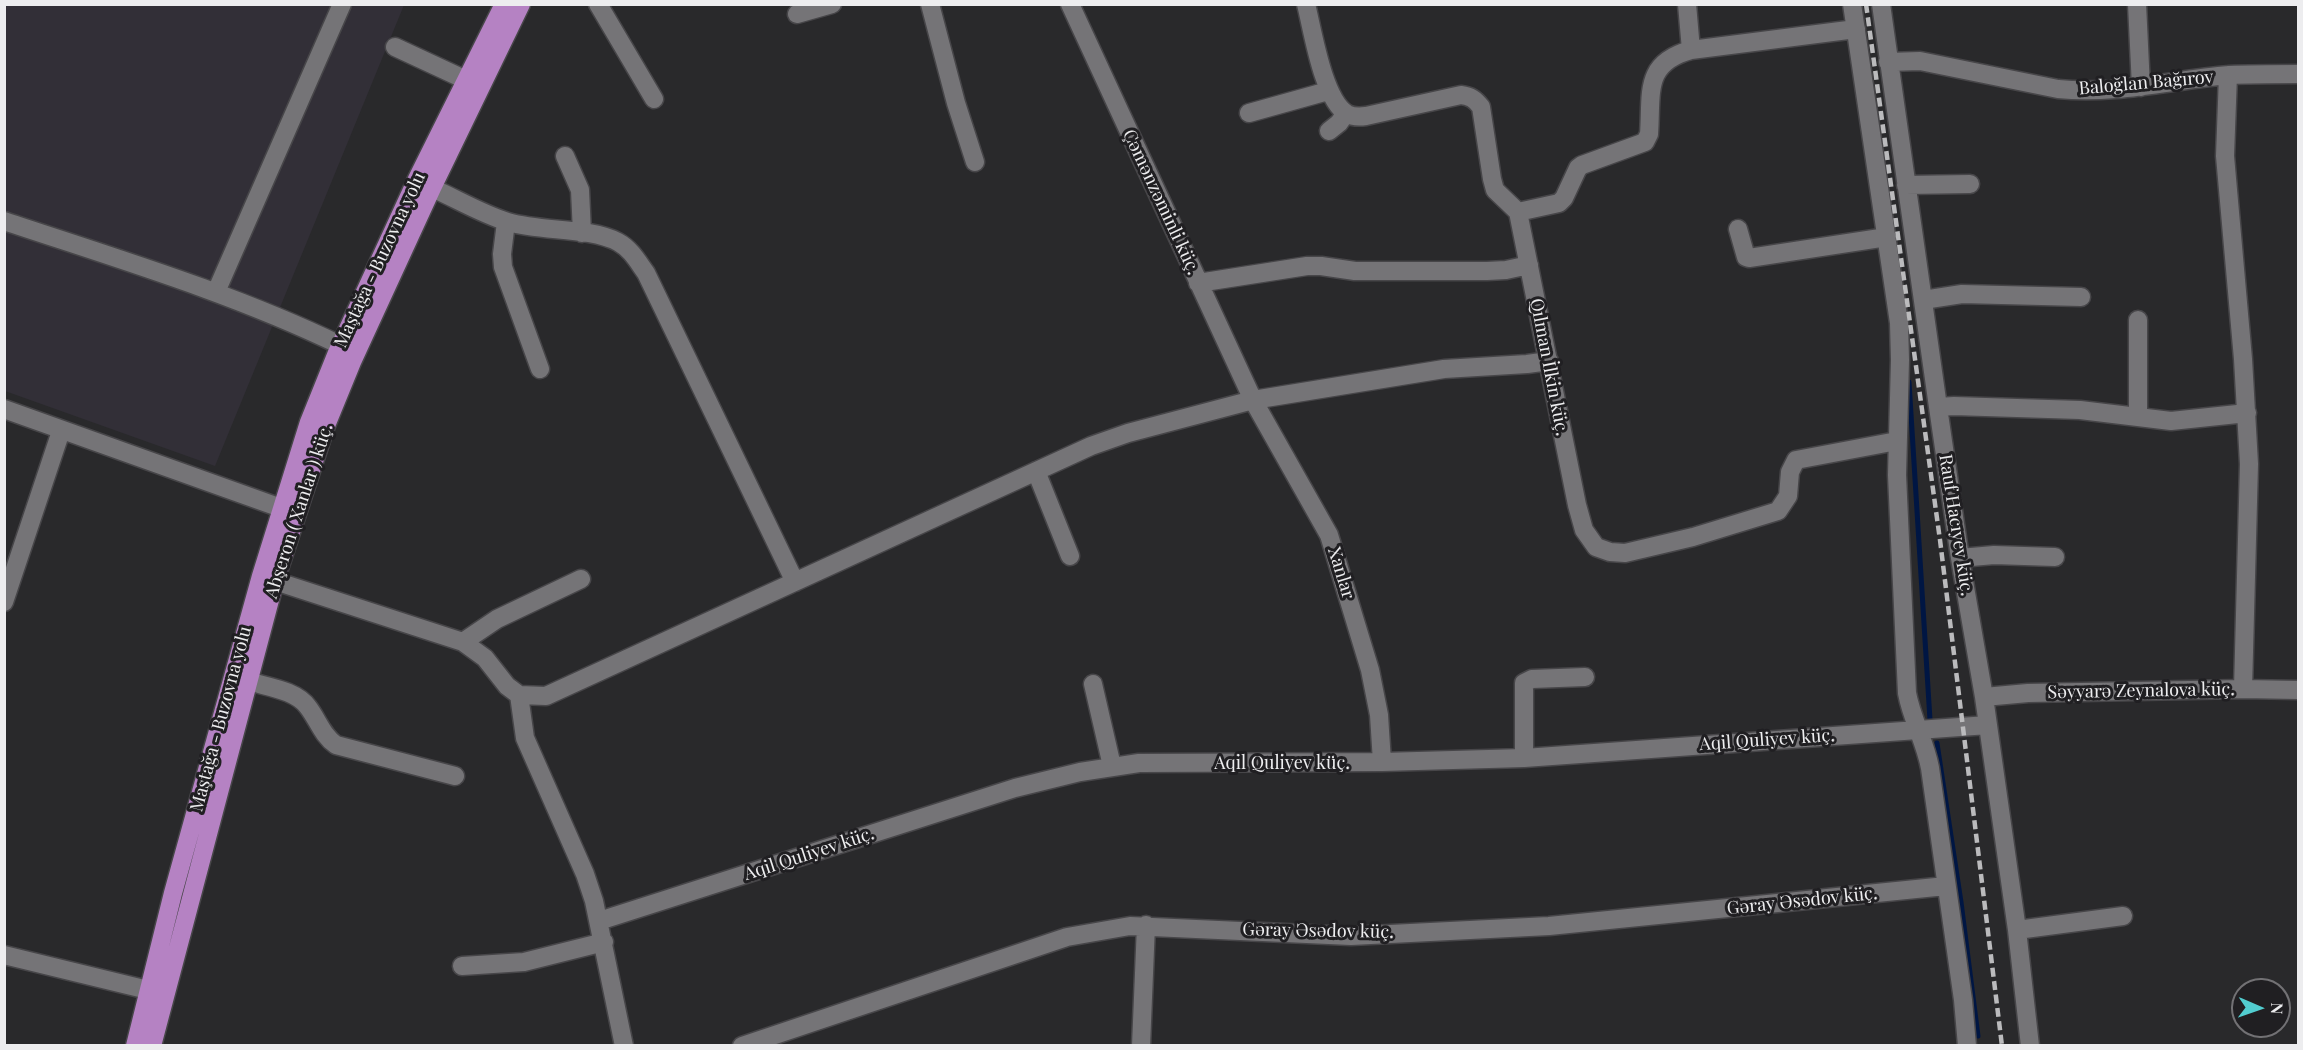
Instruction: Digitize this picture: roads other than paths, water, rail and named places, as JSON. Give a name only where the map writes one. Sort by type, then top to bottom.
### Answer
[{"type":"main road","name":"Maştağa - Buzovna yolu","points":[[135,1046],[230,687],[288,511],[309,422],[340,345],[424,183],[466,80],[504,4]]},
{"type":"main road","name":"Abşeron ( Xanlar ) küç.","points":[[152,1046],[275,581],[288,511],[325,428],[424,183],[521,4]]},
{"type":"street","points":[[216,292],[342,4]]},
{"type":"street","points":[[598,4],[654,99]]},
{"type":"street","points":[[797,14],[832,4]]},
{"type":"street","points":[[930,4],[956,103],[975,162]]},
{"type":"street","name":"Çəmənzəminli küç.","points":[[1070,4],[1253,400]]},
{"type":"street","points":[[1306,4],[1328,91],[1346,113],[1355,117],[1366,116],[1461,95],[1476,100],[1483,114],[1492,179],[1496,190],[1518,212],[1559,203],[1564,198],[1578,168],[1582,165],[1646,142],[1649,134],[1653,83],[1657,70],[1677,54],[1692,50],[1856,29]]},
{"type":"street","points":[[1687,4],[1692,50]]},
{"type":"street","points":[[1852,4],[1899,323],[1897,441],[1907,693],[1911,713],[1926,747],[1963,1000],[1967,1046]]},
{"type":"street","name":"Rauf Hacıyev küç.","points":[[1881,4],[1960,558],[1984,697],[2017,930],[2030,1046]]},
{"type":"street","points":[[2137,4],[2141,87]]},
{"type":"street","points":[[395,47],[466,80]]},
{"type":"street","name":"Baloğlan Bağırov","points":[[1888,62],[1920,62],[2058,89],[2105,91],[2228,75],[2298,74]]},
{"type":"street","points":[[2228,75],[2225,156],[2247,413],[2249,464],[2243,689]]},
{"type":"street","points":[[1249,113],[1328,91]]},
{"type":"street","points":[[1329,131],[1346,113]]},
{"type":"street","points":[[565,156],[580,190],[582,233]]},
{"type":"street","points":[[424,183],[506,222],[526,227],[596,235],[618,242],[630,252],[646,273],[795,582]]},
{"type":"street","points":[[1906,186],[1970,184]]},
{"type":"street","name":"Qılman İlkin küç.","points":[[1518,212],[1577,505],[1584,530],[1596,547],[1610,552],[1625,553],[1694,537],[1778,511],[1788,496],[1790,472],[1796,460],[1897,441]]},
{"type":"street","points":[[4,221],[216,292],[277,315],[340,345]]},
{"type":"street","points":[[506,222],[502,254],[503,267],[540,369]]},
{"type":"street","points":[[1738,229],[1743,252],[1749,258],[1887,237]]},
{"type":"street","points":[[1198,283],[1307,266],[1355,271],[1487,271],[1529,265]]},
{"type":"street","points":[[1923,300],[1962,294],[2081,297]]},
{"type":"street","points":[[2138,320],[2138,417]]},
{"type":"street","points":[[1900,360],[1931,356]]},
{"type":"street","points":[[275,581],[463,642],[485,658],[507,686],[519,695],[546,696],[1091,446],[1128,433],[1253,400],[1423,372],[1549,361]]},
{"type":"street","name":"Xanlar","points":[[1253,400],[1329,535],[1370,670],[1378,715],[1382,762]]},
{"type":"street","points":[[1938,407],[2080,410],[2171,421],[2247,413]]},
{"type":"street","points":[[4,409],[288,511]]},
{"type":"street","points":[[4,602],[61,430]]},
{"type":"street","points":[[1036,471],[1070,556]]},
{"type":"street","points":[[1960,558],[1994,555],[2055,557]]},
{"type":"street","points":[[463,642],[497,619],[581,579]]},
{"type":"street","points":[[1524,758],[1524,683],[1532,680],[1585,677]]},
{"type":"street","points":[[248,681],[300,699],[307,706],[326,738],[336,745],[455,776]]},
{"type":"street","points":[[1092,684],[1112,766]]},
{"type":"street","name":"Səyyarə Zeynalova küç.","points":[[1984,697],[2028,693],[2298,690]]},
{"type":"street","points":[[519,695],[525,738],[585,874],[604,942],[624,1046]]},
{"type":"street","name":"Aqil Quliyev küç.","points":[[599,921],[1015,788],[1112,766],[1139,763],[1382,762],[1524,758],[1988,725]]},
{"type":"street","name":"Gəray Əsədov küç.","points":[[742,1046],[1067,937],[1105,929],[1146,925],[1351,936],[1549,926],[1946,886]]},
{"type":"street","points":[[2017,930],[2123,916]]},
{"type":"street","points":[[1141,1046],[1146,925]]},
{"type":"street","points":[[462,966],[524,962],[604,942]]},
{"type":"street","points":[[4,955],[148,990]]},
{"type":"waterway","points":[[1909,382],[1930,720]]},
{"type":"waterway","points":[[1937,743],[1978,1036]]},
{"type":"railway","points":[[1866,4],[1940,540],[2002,1046]]}]
